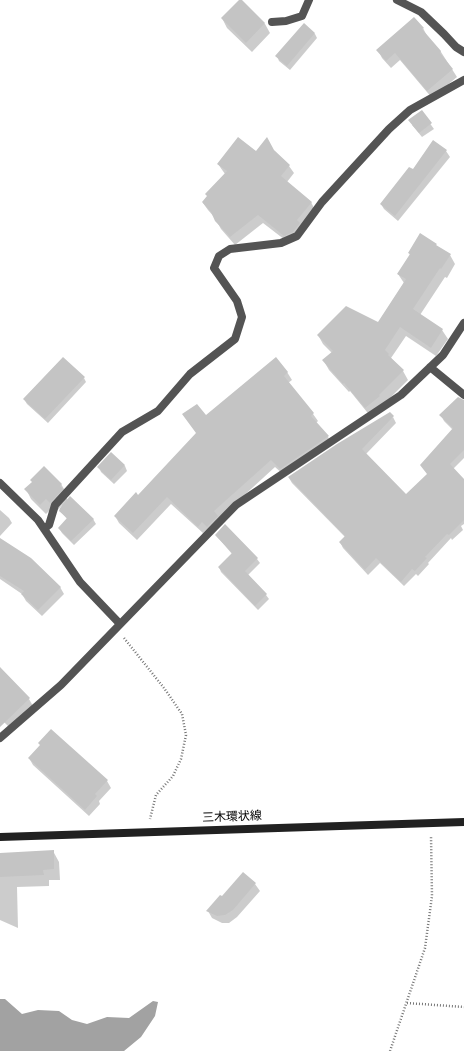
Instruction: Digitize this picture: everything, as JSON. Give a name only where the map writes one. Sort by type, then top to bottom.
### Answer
[{"type":"main road","name":"三木環状線","points":[[0,837],[464,822]]},
{"type":"street","points":[[272,22],[286,21],[302,16],[309,0]]},
{"type":"street","points":[[397,0],[421,12],[456,47],[464,52]]},
{"type":"street","points":[[44,529],[49,525],[56,505],[122,432],[158,411],[190,374],[235,339],[242,317],[237,301],[214,268],[219,256],[230,249],[281,243],[296,236],[322,202],[389,129],[410,110],[464,80]]},
{"type":"street","points":[[0,738],[61,685],[236,505],[401,394],[443,355],[464,323]]},
{"type":"street","points":[[430,367],[464,395]]},
{"type":"street","points":[[0,483],[38,520],[80,582],[118,626]]},
{"type":"path","points":[[118,626],[182,714],[186,735],[181,759],[173,776],[156,795],[151,812],[148,832]]},
{"type":"path","points":[[390,1051],[425,948],[432,896],[431,823]]},
{"type":"path","points":[[407,1003],[464,1007]]},
{"type":"shaded area","points":[[0,999],[5,999],[22,1014],[38,1010],[59,1011],[72,1020],[87,1024],[107,1017],[129,1018],[153,1001],[158,1002],[155,1016],[141,1037],[124,1051],[0,1051]]},
{"type":"building","points":[[239,0],[242,0],[265,23],[246,43],[221,18]]},
{"type":"building","points":[[414,17],[424,28],[422,29],[441,51],[440,53],[453,69],[427,91],[395,53],[386,61],[376,50]]},
{"type":"building","points":[[304,23],[315,33],[287,66],[275,56]]},
{"type":"building","points":[[422,110],[432,123],[419,133],[408,120]]},
{"type":"building","points":[[238,137],[256,151],[267,137],[274,150],[290,165],[281,176],[312,202],[297,220],[300,223],[293,232],[284,236],[258,215],[230,237],[215,221],[211,212],[202,202],[207,196],[205,194],[227,171],[217,164]]},
{"type":"building","points":[[433,140],[447,150],[395,216],[380,204],[409,167],[413,169]]},
{"type":"building","points":[[420,233],[451,254],[413,309],[443,329],[431,348],[400,327],[385,350],[389,354],[388,355],[404,370],[379,395],[380,396],[365,408],[322,360],[333,351],[317,335],[346,306],[378,322],[406,279],[397,274],[410,254],[408,253]]},
{"type":"building","points":[[63,357],[85,377],[45,419],[23,399]]},
{"type":"building","points":[[276,357],[288,372],[284,376],[314,413],[311,416],[329,436],[280,469],[271,460],[214,511],[218,516],[207,527],[202,522],[198,527],[167,497],[133,533],[114,516],[136,492],[138,495],[196,433],[182,414],[197,404],[206,415]]},
{"type":"building","points":[[458,397],[464,400],[464,450],[450,464],[464,479],[464,520],[449,535],[447,534],[425,557],[427,558],[415,571],[412,569],[401,582],[376,558],[365,570],[339,542],[345,536],[288,477],[337,444],[390,412],[394,416],[362,449],[406,494],[427,474],[420,465],[453,428],[439,415]]},
{"type":"building","points":[[111,452],[125,465],[111,480],[97,467]]},
{"type":"building","points":[[44,466],[62,484],[60,486],[63,489],[50,503],[46,499],[40,505],[24,489],[32,482],[30,480]]},
{"type":"building","points":[[70,496],[94,519],[71,541],[58,528],[67,518],[59,511],[60,508]]},
{"type":"building","points":[[225,524],[258,558],[245,571],[267,594],[255,606],[218,567],[232,553],[215,535]]},
{"type":"building","points":[[0,538],[31,558],[61,587],[38,610],[21,594],[24,591],[0,576]]},
{"type":"building","points":[[0,667],[30,698],[0,727]]},
{"type":"building","points":[[51,729],[108,780],[95,794],[97,796],[85,810],[28,758],[40,745],[38,743]]},
{"type":"building","points":[[54,850],[54,869],[43,870],[44,875],[0,877],[0,853]]},
{"type":"building","points":[[243,872],[256,883],[233,910],[225,915],[217,916],[206,911],[220,895],[222,896]]}]
